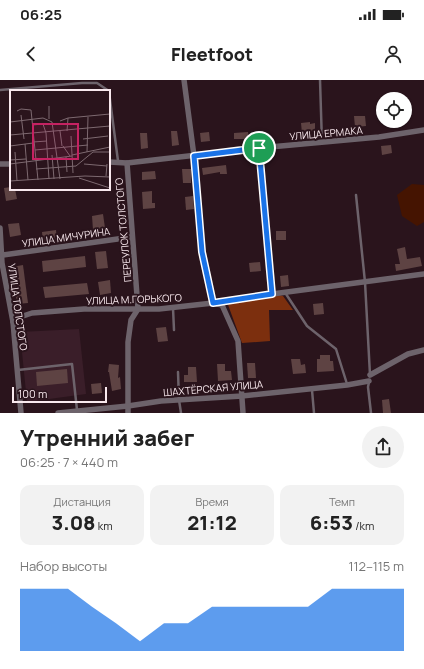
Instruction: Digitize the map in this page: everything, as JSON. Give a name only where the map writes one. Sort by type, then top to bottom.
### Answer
[{"type":"street","points":[[184,80],[194,156],[202,252],[213,303],[222,305],[238,342],[243,413]]},
{"type":"street","name":"УЛИЦА ЕРМАКА","points":[[110,162],[126,163],[259,148],[379,137],[424,130]]},
{"type":"street","points":[[259,148],[272,294]]},
{"type":"street","name":"ПЕРЕУЛОК ТОЛСТОГО","points":[[126,163],[138,309],[131,320],[128,342],[128,413]]},
{"type":"street","name":"УЛИЦА ТОЛСТОГО","points":[[0,228],[3,255],[1,264],[13,322],[21,413]]},
{"type":"street","name":"УЛИЦА МИЧУРИНА","points":[[3,255],[132,237]]},
{"type":"street","name":"УЛИЦА М.ГОРЬКОГО","points":[[13,322],[20,317],[32,314],[84,309],[138,309],[213,303],[424,274]]},
{"type":"street","name":"ШАХТЁРСКАЯ УЛИЦА","points":[[58,413],[179,400],[242,396],[347,385],[370,378],[408,354],[424,350]]},
{"type":"lane","points":[[320,80],[322,143]]},
{"type":"lane","points":[[0,90],[82,83],[98,83],[107,90]]},
{"type":"lane","points":[[110,100],[118,162]]},
{"type":"lane","points":[[356,196],[365,282],[370,378],[368,387],[371,413]]},
{"type":"lane","points":[[285,292],[307,326],[336,349],[347,385]]},
{"type":"lane","points":[[173,307],[174,330]]},
{"type":"lane","points":[[18,370],[72,364],[77,411]]},
{"type":"lane","points":[[178,372],[181,413]]},
{"type":"lane","points":[[312,388],[314,413]]},
{"type":"shaded area","points":[[412,184],[424,185],[424,222],[417,226],[402,216],[397,195]]},
{"type":"shaded area","points":[[274,294],[283,296],[293,310],[269,310],[270,341],[242,343],[227,302]]},
{"type":"shaded area","points":[[79,329],[86,394],[27,402],[20,332]]},
{"type":"building","points":[[354,116],[365,116],[366,126],[355,127]]},
{"type":"building","points":[[310,122],[310,124],[315,123],[315,131],[302,133],[301,123]]},
{"type":"building","points":[[171,131],[177,131],[179,145],[172,146]]},
{"type":"building","points":[[209,132],[210,141],[201,142],[200,133]]},
{"type":"building","points":[[248,132],[249,139],[234,139],[234,133]]},
{"type":"building","points":[[140,133],[147,133],[148,148],[141,149]]},
{"type":"building","points":[[391,145],[392,153],[382,155],[381,146]]},
{"type":"building","points":[[226,165],[227,174],[220,174],[220,172],[203,175],[202,168]]},
{"type":"building","points":[[182,169],[191,169],[191,183],[183,183]]},
{"type":"building","points":[[155,171],[156,179],[142,180],[142,172]]},
{"type":"building","points":[[10,187],[10,190],[15,190],[17,199],[6,201],[4,188]]},
{"type":"building","points":[[152,191],[152,203],[155,203],[155,208],[143,209],[142,192]]},
{"type":"building","points":[[193,196],[194,209],[186,210],[185,197]]},
{"type":"building","points":[[103,214],[105,228],[93,230],[92,216]]},
{"type":"building","points":[[19,223],[21,235],[10,237],[8,224]]},
{"type":"building","points":[[56,230],[57,242],[43,244],[42,232]]},
{"type":"building","points":[[276,231],[286,231],[286,240],[276,240]]},
{"type":"building","points":[[405,247],[407,259],[420,257],[422,266],[396,271],[395,264],[400,264],[397,249]]},
{"type":"building","points":[[106,251],[108,268],[97,269],[95,252]]},
{"type":"building","points":[[85,256],[86,267],[43,272],[42,261]]},
{"type":"building","points":[[260,262],[261,271],[250,272],[249,263]]},
{"type":"building","points":[[23,265],[28,303],[17,304],[12,267]]},
{"type":"building","points":[[288,275],[289,286],[281,287],[280,276]]},
{"type":"building","points":[[110,280],[111,293],[100,295],[98,282]]},
{"type":"building","points":[[87,283],[89,294],[45,298],[43,287]]},
{"type":"building","points":[[323,303],[324,314],[314,315],[313,304]]},
{"type":"building","points":[[166,327],[168,341],[158,342],[156,328]]},
{"type":"building","points":[[320,355],[330,355],[330,361],[333,361],[334,371],[317,372],[317,359],[320,359]]},
{"type":"building","points":[[291,359],[300,359],[301,365],[305,364],[306,373],[293,374]]},
{"type":"building","points":[[247,363],[255,363],[256,378],[248,378]]},
{"type":"building","points":[[109,364],[119,365],[118,378],[120,377],[121,389],[112,391],[108,372]]},
{"type":"building","points":[[217,364],[225,364],[225,371],[231,371],[232,380],[218,381]]},
{"type":"building","points":[[188,367],[196,367],[197,382],[184,382],[184,375],[188,375]]},
{"type":"building","points":[[67,369],[68,383],[37,386],[36,372]]},
{"type":"building","points":[[101,383],[102,393],[92,394],[91,384]]},
{"type":"building","points":[[389,399],[391,413],[383,413],[382,400]]},
{"type":"route","points":[[259,148],[272,294],[213,303],[202,252],[194,156],[259,148]]}]
